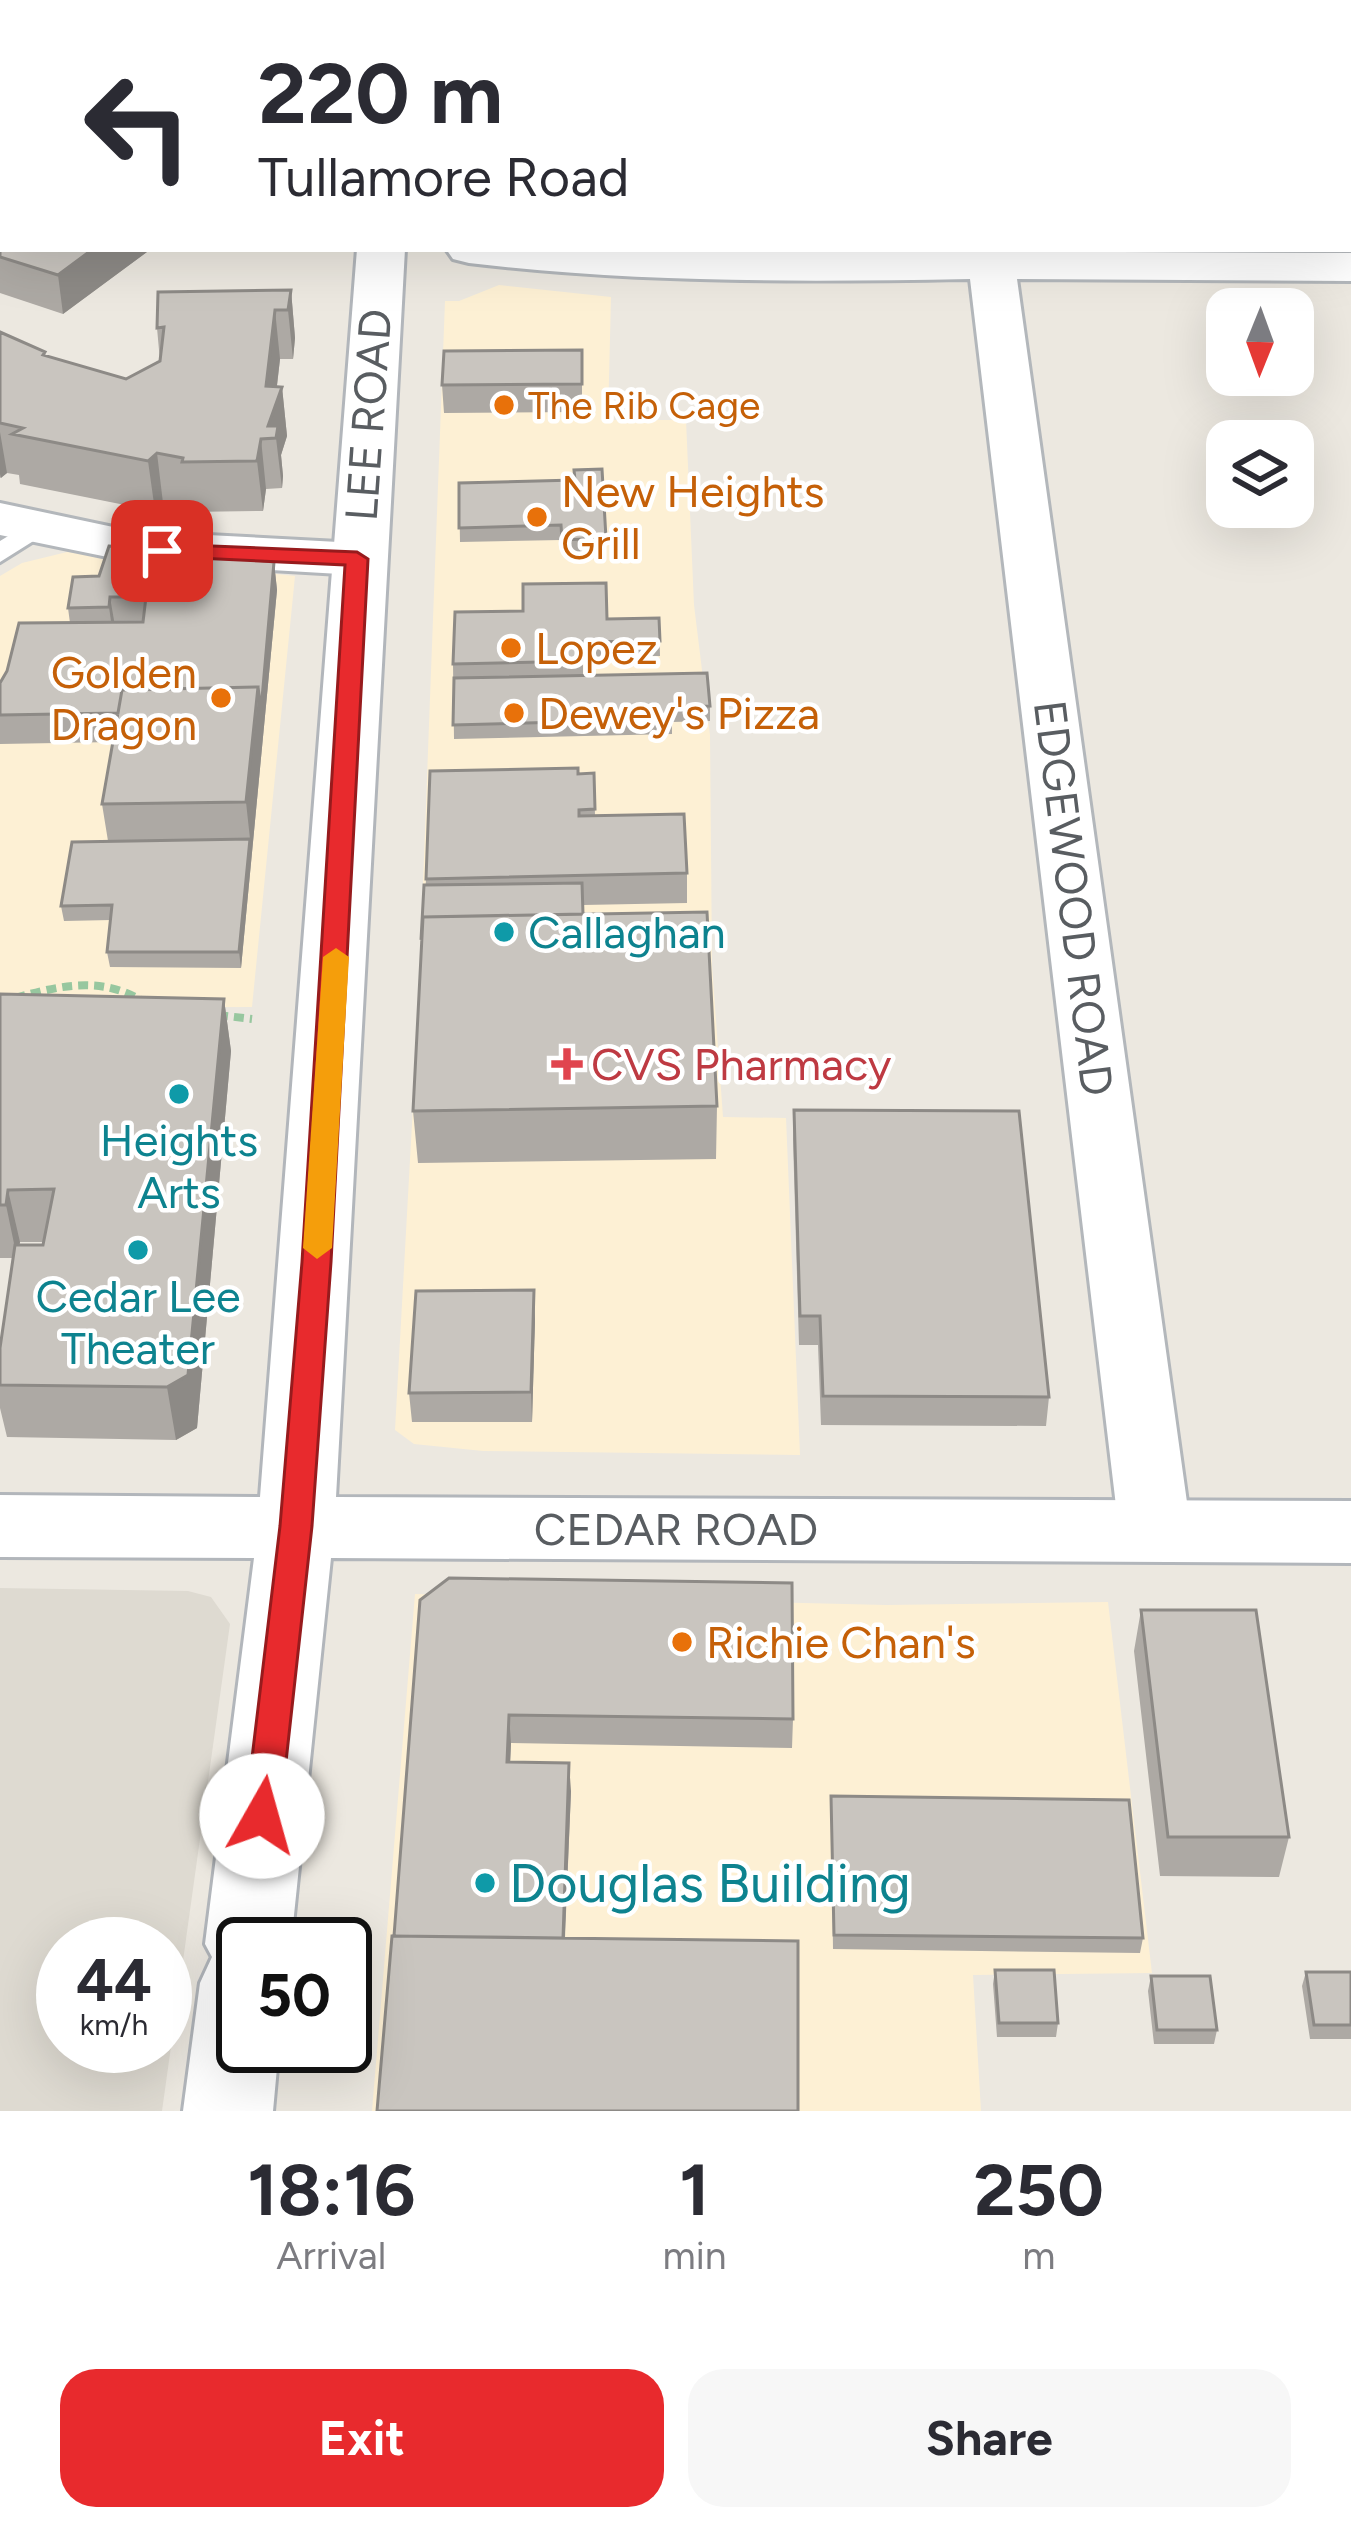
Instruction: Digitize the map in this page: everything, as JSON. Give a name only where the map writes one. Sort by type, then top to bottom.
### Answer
[{"type":"main road","name":"LEE ROAD","points":[[251,1917],[296,1526],[381,252]]},
{"type":"main road","name":"CEDAR ROAD","points":[[0,1526],[1351,1532]]},
{"type":"main road","points":[[228,2111],[232,2073]]},
{"type":"street","points":[[498,252],[655,268],[1351,267]]},
{"type":"street","name":"EDGEWOOD ROAD","points":[[992,265],[1155,1531]]},
{"type":"street","points":[[11,534],[162,551],[357,559]]},
{"type":"path","points":[[16,1018],[4,1001],[36,989],[109,986],[129,991],[152,1009]]},
{"type":"path","points":[[202,1013],[252,1019]]},
{"type":"shaded area","points":[[499,285],[611,297],[608,420],[686,420],[694,605],[710,735],[712,965],[723,1117],[786,1118],[800,1455],[483,1451],[414,1444],[395,1430],[418,1016],[445,301],[459,301]]},
{"type":"shaded area","points":[[67,552],[295,576],[252,1007],[0,1008],[0,576],[22,563]]},
{"type":"shaded area","points":[[0,1588],[188,1591],[211,1597],[230,1624],[189,1917],[36,1917],[36,2073],[167,2073],[162,2111],[0,2111]]},
{"type":"shaded area","points":[[415,1594],[886,1605],[1108,1602],[1152,1973],[973,1975],[981,2111],[372,2111]]},
{"type":"building","points":[[0,252],[89,252],[58,275],[0,257]]},
{"type":"building","points":[[291,290],[288,310],[275,310],[266,386],[282,387],[268,426],[278,426],[276,438],[261,439],[257,461],[182,462],[183,458],[157,453],[148,461],[12,434],[23,428],[0,423],[0,332],[45,352],[43,355],[126,379],[160,361],[164,327],[157,328],[158,292]]},
{"type":"building","points":[[582,350],[582,384],[442,385],[444,351]]},
{"type":"building","points":[[602,469],[606,538],[562,540],[561,525],[459,528],[459,483],[575,480],[574,470]]},
{"type":"building","points":[[109,546],[274,562],[261,710],[258,687],[122,690],[118,713],[0,715],[0,683],[19,623],[143,622],[146,597],[110,597],[109,607],[68,608],[73,577],[99,576]]},
{"type":"building","points":[[606,583],[607,619],[659,618],[660,641],[582,642],[583,661],[453,664],[455,612],[523,611],[523,584]]},
{"type":"building","points":[[707,673],[710,706],[671,707],[672,719],[453,725],[454,678]]},
{"type":"building","points":[[258,687],[246,802],[102,804],[122,690]]},
{"type":"building","points":[[578,768],[578,774],[594,773],[595,809],[579,810],[579,816],[684,814],[687,873],[426,879],[430,771]]},
{"type":"building","points":[[250,839],[239,952],[107,952],[112,905],[61,906],[72,842]]},
{"type":"building","points":[[582,883],[583,914],[423,917],[421,940],[424,885]]},
{"type":"building","name":"CVS Pharmacy","points":[[707,912],[717,1106],[413,1111],[423,917]]},
{"type":"building","name":"Cedar Lee Theater","points":[[0,994],[224,999],[188,1375],[167,1387],[0,1385],[0,1348],[15,1245],[43,1245],[54,1189],[8,1190],[6,1205],[0,1205]]},
{"type":"building","points":[[794,1110],[1019,1111],[1049,1397],[823,1396],[820,1316],[800,1316]]},
{"type":"building","points":[[534,1290],[531,1392],[409,1393],[416,1291]]},
{"type":"building","name":"Douglas Building","points":[[449,1578],[792,1583],[793,1719],[509,1715],[507,1762],[569,1763],[563,1938],[394,1936],[420,1600]]},
{"type":"building","points":[[1141,1610],[1256,1610],[1289,1837],[1168,1837]]},
{"type":"building","points":[[831,1796],[1129,1800],[1143,1938],[834,1935]]},
{"type":"building","points":[[392,1936],[798,1941],[798,2111],[377,2111]]},
{"type":"building","points":[[995,1970],[1054,1970],[1058,2023],[999,2023]]},
{"type":"building","points":[[1306,1972],[1351,1972],[1351,2025],[1314,2025]]},
{"type":"building","points":[[1151,1976],[1210,1976],[1217,2030],[1157,2030]]},
{"type":"slow traffic","points":[[317,1248],[336,957]]},
{"type":"place","name":"The Rib Cage","points":[[504,405]]},
{"type":"place","name":"New Heights Grill","points":[[537,517]]},
{"type":"place","name":"Lopez","points":[[511,648]]},
{"type":"place","name":"Golden Dragon","points":[[221,698]]},
{"type":"place","name":"Dewey's Pizza","points":[[514,713]]},
{"type":"place","name":"Callaghan","points":[[504,932]]},
{"type":"place","name":"CVS Pharmacy","points":[[567,1064]]},
{"type":"place","name":"Heights Arts","points":[[179,1094]]},
{"type":"place","name":"Cedar Lee Theater","points":[[138,1250]]},
{"type":"place","name":"Richie Chan's","points":[[682,1642]]},
{"type":"place","name":"Douglas Building","points":[[485,1883]]},
{"type":"route","points":[[162,551],[357,559],[316,1262],[296,1526],[262,1816]]}]
